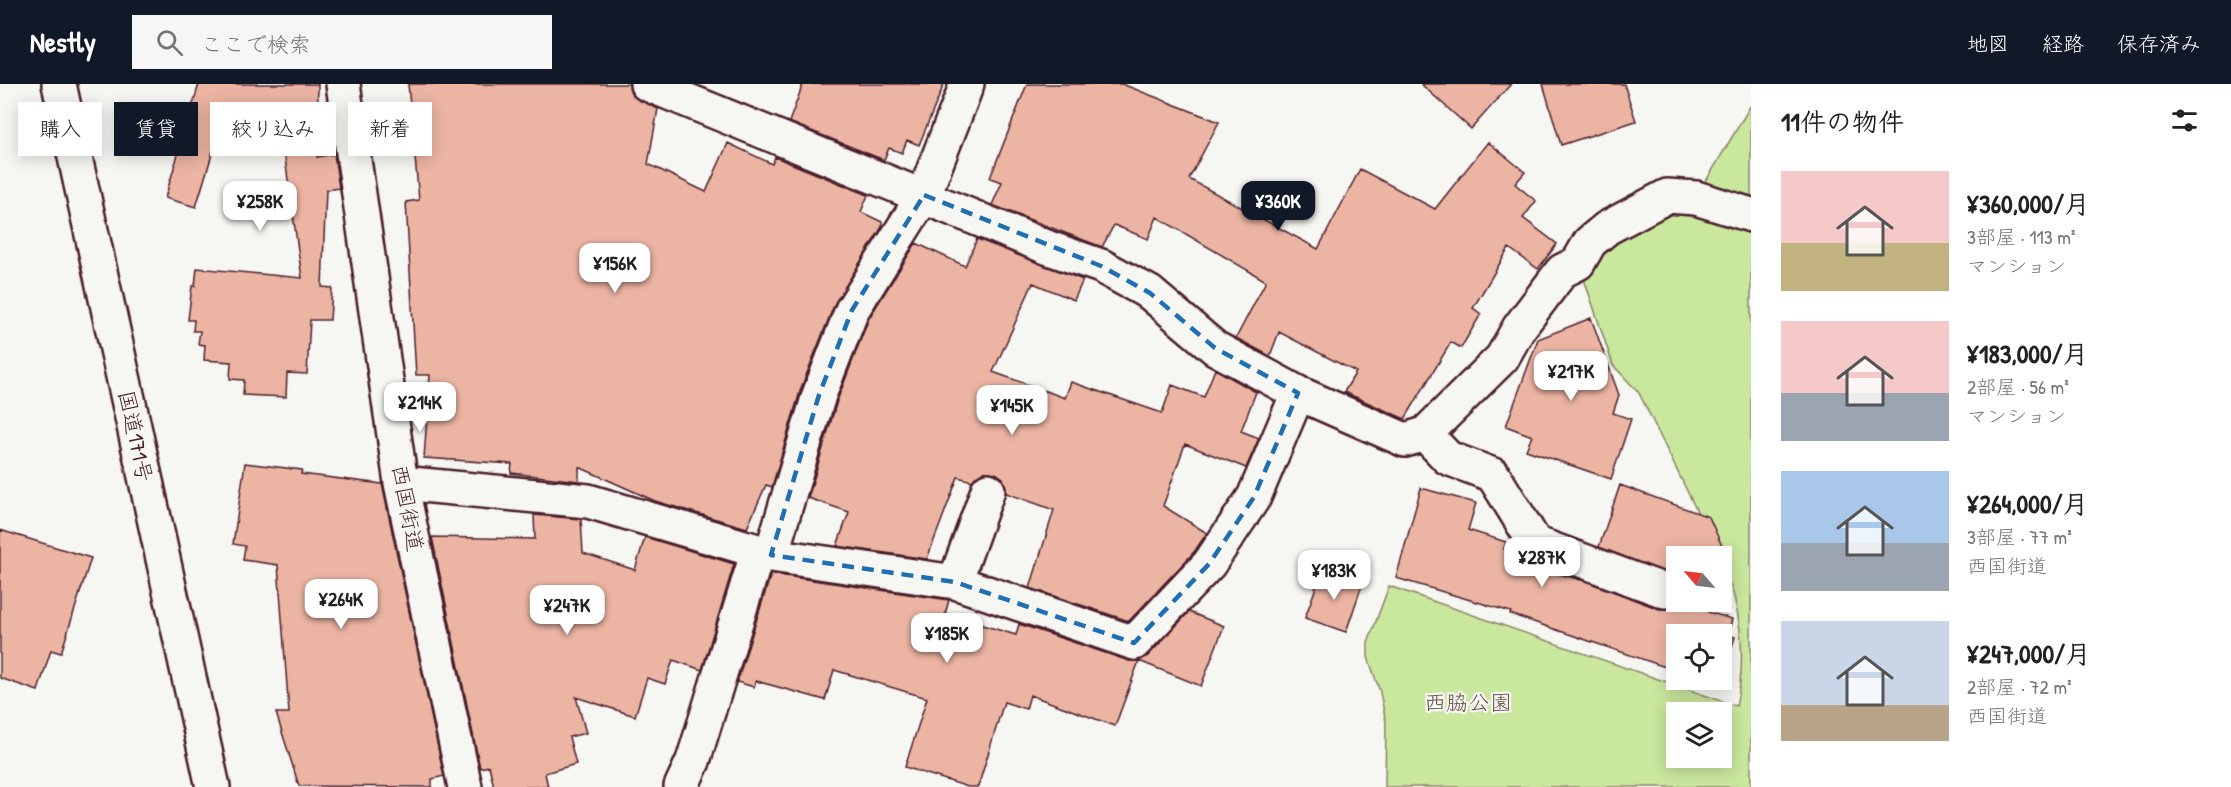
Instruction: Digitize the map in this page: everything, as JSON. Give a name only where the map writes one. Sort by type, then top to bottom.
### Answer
[{"type":"main road","name":"国道171号","points":[[59,84],[213,787]]},
{"type":"main road","name":"西国街道","points":[[344,84],[401,483],[465,787]]},
{"type":"main road","points":[[647,84],[924,195],[1049,248],[1101,266],[1150,292],[1215,348],[1298,393],[1406,440],[1425,434],[1502,358],[1519,328],[1562,271],[1578,263],[1590,242],[1607,228],[1667,196],[1696,198],[1751,215]]},
{"type":"main road","points":[[681,787],[693,761],[819,395],[852,310],[924,195],[967,84]]},
{"type":"main road","points":[[401,483],[588,501],[764,553],[955,582],[1134,643],[1209,564],[1254,497],[1298,393]]},
{"type":"main road","points":[[1425,434],[1448,458],[1493,476],[1535,543],[1665,591]]},
{"type":"main road","points":[[955,582],[988,490]]},
{"type":"highlighted area","points":[[924,195],[1101,266],[1150,293],[1215,348],[1298,393],[1254,497],[1209,564],[1134,643],[955,582],[771,555],[819,395],[852,310]]},
{"type":"green space","points":[[1751,105],[1751,201],[1703,186]]},
{"type":"green space","name":"西脇公園","points":[[1682,209],[1751,230],[1751,787],[1385,787],[1386,722],[1380,692],[1368,657],[1368,643],[1389,586],[1666,682],[1666,690],[1690,690],[1724,702],[1666,702],[1666,768],[1732,768],[1732,705],[1736,706],[1740,679],[1741,638],[1732,592],[1732,546],[1714,546],[1639,393],[1613,365],[1583,276],[1596,256],[1612,241],[1636,226]]},
{"type":"building","points":[[199,84],[318,84],[318,102],[210,102],[211,156],[196,207],[165,198],[178,156],[198,156],[198,102],[194,102]]},
{"type":"building","points":[[408,84],[629,84],[633,96],[658,109],[648,164],[706,192],[728,143],[772,164],[775,157],[868,195],[861,212],[882,222],[882,227],[835,303],[801,388],[772,487],[766,485],[747,528],[655,501],[579,467],[579,481],[511,473],[512,464],[424,458],[430,375],[416,375],[406,202],[419,200],[415,156],[432,156],[432,102],[410,102]]},
{"type":"building","points":[[803,84],[944,84],[919,145],[907,140],[902,153],[889,148],[884,160],[789,122]]},
{"type":"building","points":[[1027,84],[1122,84],[1219,122],[1189,179],[1318,249],[1360,169],[1435,209],[1488,142],[1525,172],[1515,184],[1536,201],[1523,218],[1557,244],[1538,269],[1509,248],[1473,308],[1481,314],[1461,348],[1451,342],[1405,419],[1344,392],[1356,372],[1279,332],[1270,356],[1236,338],[1266,281],[1157,217],[1148,239],[1114,225],[1102,247],[992,205],[1002,182],[990,178]]},
{"type":"building","points":[[1421,84],[1511,84],[1471,129]]},
{"type":"building","points":[[1543,84],[1624,84],[1636,121],[1561,145]]},
{"type":"building","points":[[285,156],[334,156],[339,188],[326,190],[322,287],[332,288],[330,320],[310,320],[307,374],[287,373],[286,397],[243,395],[244,380],[230,379],[231,362],[204,360],[205,345],[198,344],[200,331],[193,331],[194,320],[188,320],[192,286],[195,286],[197,268],[302,278]]},
{"type":"building","points":[[977,239],[1083,280],[1074,300],[1033,283],[993,372],[1065,398],[1071,382],[1162,413],[1172,385],[1204,397],[1215,369],[1256,392],[1241,431],[1259,438],[1246,468],[1185,444],[1163,506],[1207,533],[1194,552],[1129,621],[1030,588],[1054,510],[1006,493],[1003,478],[995,473],[984,472],[972,481],[958,477],[927,559],[837,546],[849,512],[808,498],[837,401],[869,318],[916,243],[965,266]]},
{"type":"building","points":[[1591,318],[1619,395],[1613,413],[1631,419],[1611,479],[1526,450],[1532,436],[1506,426],[1538,339]]},
{"type":"building","points":[[245,463],[302,470],[301,474],[382,484],[444,776],[432,779],[432,787],[299,786],[276,713],[289,713],[278,565],[243,560],[245,546],[233,544]]},
{"type":"building","points":[[1620,485],[1709,517],[1722,546],[1666,546],[1666,573],[1599,547]]},
{"type":"building","points":[[1421,488],[1476,503],[1468,530],[1506,542],[1504,549],[1520,553],[1517,562],[1588,582],[1659,609],[1666,609],[1666,612],[1708,612],[1732,619],[1731,624],[1666,624],[1666,667],[1510,614],[1511,612],[1396,578]]},
{"type":"building","points":[[534,515],[581,519],[583,553],[635,570],[645,537],[734,564],[702,670],[673,660],[665,684],[647,678],[635,716],[576,697],[586,733],[569,737],[576,764],[545,773],[548,787],[494,787],[489,766],[480,768],[432,537],[535,539]]},
{"type":"building","points":[[0,530],[91,558],[61,653],[51,650],[38,691],[0,678]]},
{"type":"building","points":[[1322,570],[1362,585],[1346,632],[1305,618]]},
{"type":"building","points":[[771,574],[949,600],[945,614],[1016,635],[1019,624],[1129,661],[1139,661],[1115,726],[1030,695],[1026,709],[1004,702],[978,787],[968,787],[905,767],[927,698],[834,670],[825,700],[756,681],[754,687],[737,682]]},
{"type":"building","points":[[1189,612],[1224,626],[1201,686],[1139,661],[1148,656]]}]
